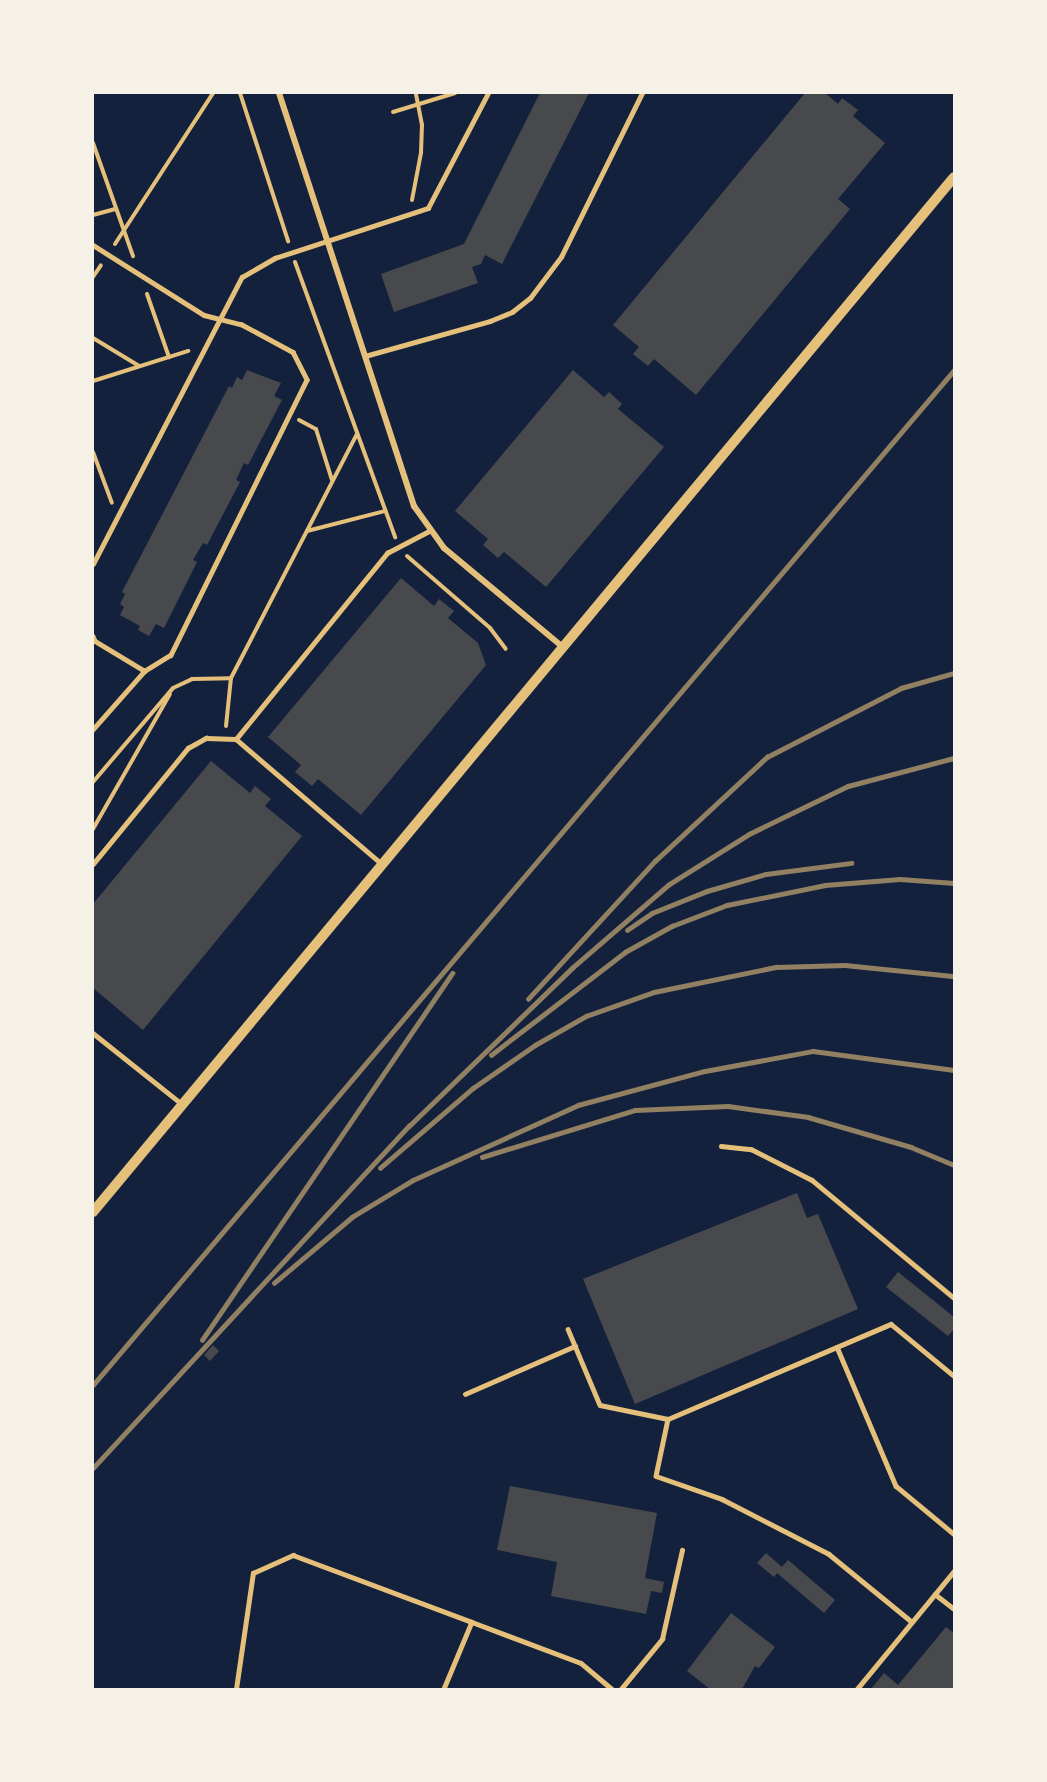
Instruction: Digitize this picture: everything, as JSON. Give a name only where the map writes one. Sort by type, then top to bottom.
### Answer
[{"type":"street","points":[[279,93],[414,506],[429,531],[563,647]]},
{"type":"street","points":[[93,1212],[954,177]]},
{"type":"lane","points":[[93,564],[218,318],[242,277],[292,253],[428,208],[488,93]]},
{"type":"lane","points":[[365,356],[490,321],[512,312],[530,298],[561,257],[642,93]]},
{"type":"lane","points":[[93,245],[204,315],[241,324],[293,352],[307,380],[171,656],[146,671],[93,730]]},
{"type":"lane","points":[[236,739],[387,553],[429,531]]},
{"type":"lane","points":[[93,636],[96,641],[146,671]]},
{"type":"lane","points":[[93,864],[188,748],[206,738],[225,736],[236,739],[382,864]]},
{"type":"lane","points":[[93,1033],[182,1104]]},
{"type":"lane","points":[[721,1146],[751,1149],[812,1180],[954,1298]]},
{"type":"lane","points":[[568,1329],[600,1405],[668,1419],[891,1324],[954,1376]]},
{"type":"lane","points":[[465,1394],[575,1346]]},
{"type":"lane","points":[[837,1347],[896,1486],[954,1534]]},
{"type":"lane","points":[[668,1419],[656,1476],[722,1499],[829,1554],[912,1622]]},
{"type":"lane","points":[[621,1689],[662,1640],[682,1550]]},
{"type":"lane","points":[[236,1689],[253,1573],[293,1555],[580,1663],[612,1689]]},
{"type":"lane","points":[[857,1689],[954,1571]]},
{"type":"lane","points":[[935,1594],[954,1609]]},
{"type":"lane","points":[[444,1689],[472,1622]]},
{"type":"path","points":[[93,277],[213,93]]},
{"type":"path","points":[[240,93],[292,253],[385,510],[400,545],[409,560],[490,628],[507,650]]},
{"type":"path","points":[[402,216],[414,197],[418,177],[422,125],[416,93]]},
{"type":"path","points":[[393,112],[455,93]]},
{"type":"path","points":[[93,143],[170,357]]},
{"type":"path","points":[[93,215],[116,209]]},
{"type":"path","points":[[93,338],[140,366]]},
{"type":"path","points":[[93,381],[192,350],[200,354]]},
{"type":"path","points":[[290,415],[316,429],[333,481]]},
{"type":"path","points":[[225,736],[231,678],[357,433]]},
{"type":"path","points":[[93,452],[117,518]]},
{"type":"path","points":[[307,531],[385,510]]},
{"type":"path","points":[[93,782],[173,688],[192,679],[231,678]]},
{"type":"path","points":[[93,829],[173,688]]},
{"type":"building","points":[[540,93],[589,93],[502,264],[485,255],[481,264],[472,267],[478,283],[394,312],[381,274],[464,244]]},
{"type":"building","points":[[805,93],[825,93],[838,104],[842,98],[858,110],[853,116],[885,143],[838,199],[850,209],[696,395],[654,359],[648,366],[633,354],[639,347],[613,325]]},
{"type":"building","points":[[247,370],[281,383],[274,396],[282,400],[248,465],[244,463],[236,480],[240,482],[207,545],[203,543],[193,560],[197,562],[164,628],[156,624],[149,636],[138,630],[140,626],[120,615],[124,607],[120,604],[125,594],[122,592],[229,386],[232,388],[237,377],[242,380]]},
{"type":"building","points":[[573,370],[604,397],[609,392],[622,404],[618,409],[664,447],[546,587],[504,552],[498,558],[483,545],[488,539],[455,511]]},
{"type":"building","points":[[401,578],[434,606],[439,599],[454,611],[448,618],[478,643],[486,665],[361,815],[318,779],[312,786],[295,772],[301,765],[268,737]]},
{"type":"building","points":[[211,761],[250,793],[255,786],[271,799],[265,806],[302,836],[143,1030],[93,988],[93,904]]},
{"type":"building","points":[[797,1193],[807,1218],[818,1214],[858,1309],[635,1404],[583,1279]]},
{"type":"building","points":[[898,1272],[954,1317],[954,1329],[948,1336],[886,1287]]},
{"type":"building","points":[[213,1345],[219,1351],[210,1361],[204,1355]]},
{"type":"building","points":[[510,1486],[657,1513],[645,1578],[664,1582],[662,1593],[651,1591],[646,1614],[551,1596],[557,1562],[497,1550]]},
{"type":"building","points":[[766,1553],[782,1567],[788,1560],[835,1600],[824,1613],[777,1573],[774,1577],[757,1563]]},
{"type":"building","points":[[731,1613],[775,1647],[759,1668],[755,1666],[742,1689],[710,1689],[687,1671]]},
{"type":"building","points":[[946,1627],[954,1633],[954,1689],[871,1689],[884,1673],[898,1685]]},
{"type":"railway","points":[[93,1385],[954,370]]},
{"type":"railway","points":[[528,999],[655,861],[767,757],[901,688],[954,673]]},
{"type":"railway","points":[[93,1468],[409,1126],[572,968],[668,885],[749,834],[848,786],[954,758]]},
{"type":"railway","points":[[627,930],[652,913],[707,891],[766,874],[851,863]]},
{"type":"railway","points":[[491,1055],[625,952],[672,926],[727,905],[825,885],[900,879],[954,883]]},
{"type":"railway","points":[[380,1168],[473,1088],[535,1045],[586,1016],[654,992],[776,967],[845,965],[954,976]]},
{"type":"railway","points":[[202,1340],[452,973]]},
{"type":"railway","points":[[274,1283],[352,1217],[413,1180],[578,1105],[705,1071],[813,1051],[954,1070]]},
{"type":"railway","points":[[482,1157],[635,1110],[728,1106],[808,1117],[911,1147],[954,1165]]}]
